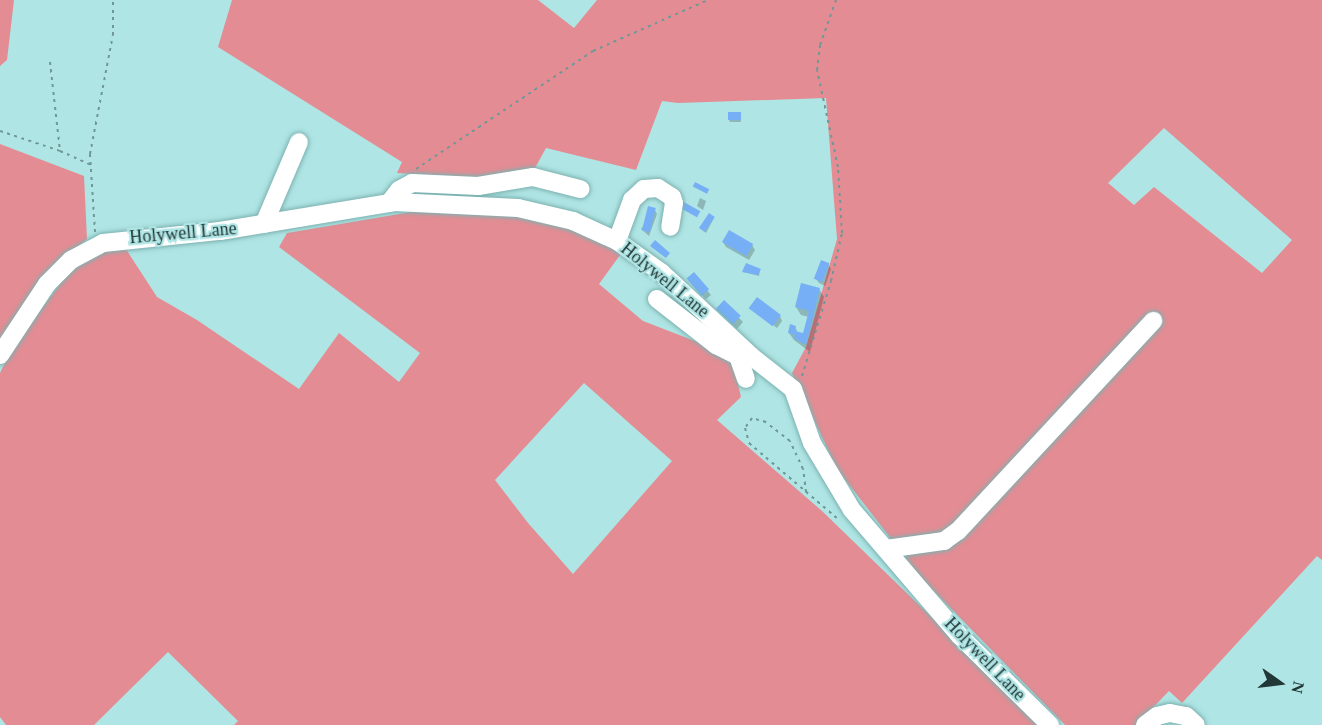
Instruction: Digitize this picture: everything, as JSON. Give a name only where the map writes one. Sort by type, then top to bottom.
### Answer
[{"type":"street","points":[[264,224],[299,142]]},
{"type":"street","points":[[394,197],[412,183],[478,186],[533,177],[580,189]]},
{"type":"street","points":[[617,241],[632,200],[644,189],[657,188],[672,197],[674,203],[670,227]]},
{"type":"street","name":"Holywell Lane","points":[[0,355],[47,284],[71,260],[88,249],[119,239],[220,231],[394,197],[430,203],[518,208],[573,221],[617,241],[662,273],[726,339],[794,389],[812,443],[852,510],[960,636],[1050,725]]},
{"type":"street","points":[[657,299],[716,345],[726,339],[738,356],[746,379]]},
{"type":"street","points":[[886,549],[945,541],[958,531],[1153,321]]},
{"type":"street","points":[[1145,725],[1156,716],[1170,713],[1186,716],[1196,725]]},
{"type":"path","points":[[88,249],[95,232],[91,165],[92,140],[113,35],[113,0]]},
{"type":"path","points":[[394,197],[418,166],[593,51],[708,0]]},
{"type":"path","points":[[801,378],[831,281],[842,232],[838,166],[818,70],[820,45],[836,0]]},
{"type":"path","points":[[50,62],[60,151]]},
{"type":"path","points":[[0,131],[60,151],[91,165]]},
{"type":"path","points":[[806,492],[803,470],[790,441],[766,422],[752,418],[745,428],[749,443],[806,492],[839,520]]},
{"type":"shaded area","points":[[0,0],[14,0],[7,60],[0,66]]},
{"type":"shaded area","points":[[232,0],[538,0],[574,28],[597,0],[1322,0],[1322,560],[1317,556],[1182,703],[1169,691],[1136,725],[1065,725],[923,580],[837,469],[792,373],[806,347],[837,239],[826,98],[678,103],[662,101],[636,170],[546,148],[535,168],[480,178],[397,173],[402,162],[218,47]],"holes":[[[1164,128],[1292,240],[1262,273],[1154,187],[1134,205],[1108,183]]]},
{"type":"shaded area","points":[[0,144],[84,176],[87,239],[44,274],[0,341]]},
{"type":"shaded area","points":[[417,211],[523,213],[573,227],[623,251],[599,284],[643,321],[713,348],[733,363],[741,397],[717,420],[822,511],[1043,725],[234,725],[238,721],[168,652],[94,725],[6,725],[0,717],[0,373],[12,348],[64,279],[83,261],[122,243],[157,297],[197,320],[299,389],[339,333],[399,382],[420,353],[279,247],[287,233]],"holes":[[[584,383],[672,461],[573,574],[528,523],[495,480]]]},
{"type":"building","points":[[728,112],[741,112],[741,120],[728,120]]},
{"type":"building","points":[[695,182],[709,189],[707,194],[693,186]]},
{"type":"building","points":[[682,201],[700,211],[697,217],[679,207]]},
{"type":"building","points":[[648,206],[656,208],[650,232],[642,230]]},
{"type":"building","points":[[709,213],[715,217],[705,232],[699,228]]},
{"type":"building","points":[[729,230],[753,244],[746,256],[722,242]]},
{"type":"building","points":[[655,240],[670,253],[666,258],[650,246]]},
{"type":"building","points":[[821,260],[829,263],[822,282],[814,279]]},
{"type":"building","points":[[746,263],[761,269],[758,275],[742,272]]},
{"type":"building","points":[[694,272],[709,289],[702,296],[686,279]]},
{"type":"building","points":[[801,283],[820,288],[806,345],[794,338],[795,335],[788,333],[790,324],[796,326],[795,331],[803,333],[809,311],[795,307]]},
{"type":"building","points":[[757,297],[781,315],[773,326],[749,308]]},
{"type":"building","points":[[724,300],[741,316],[733,324],[716,309]]}]
